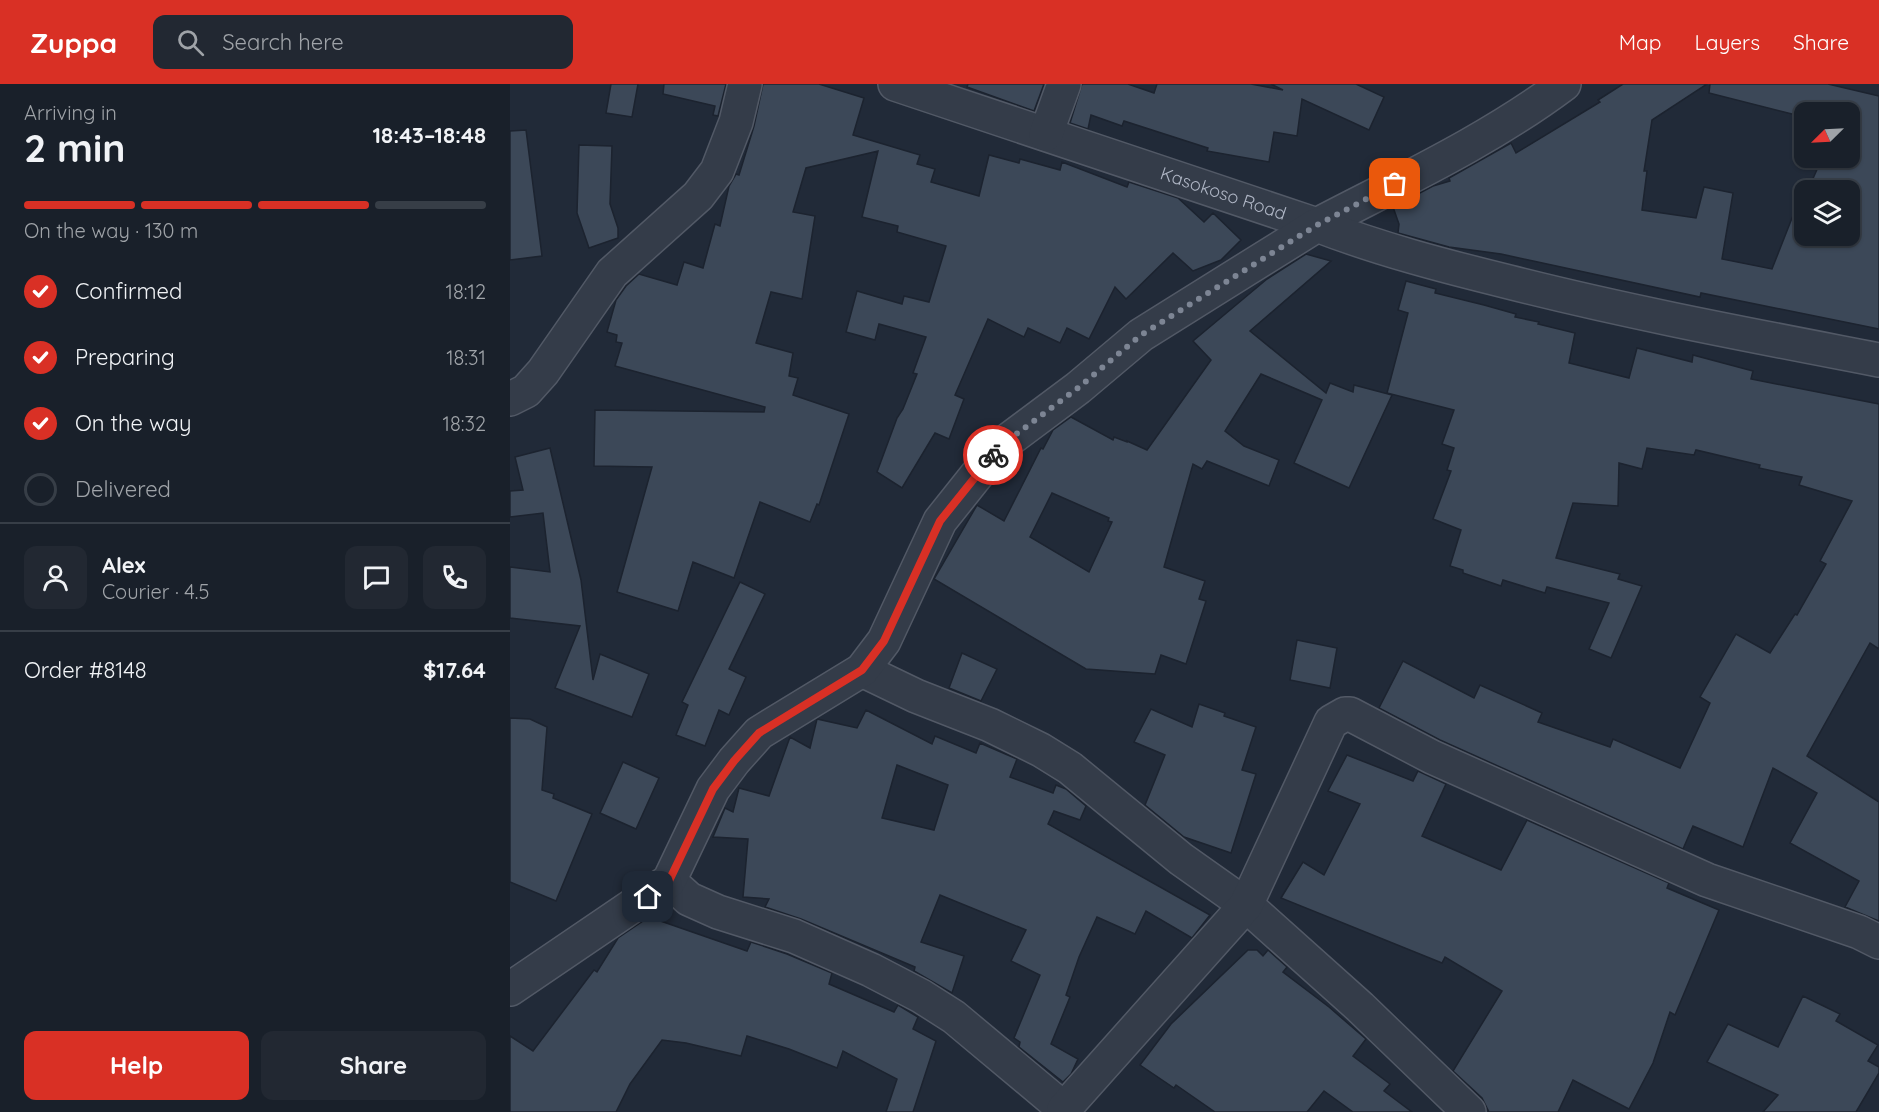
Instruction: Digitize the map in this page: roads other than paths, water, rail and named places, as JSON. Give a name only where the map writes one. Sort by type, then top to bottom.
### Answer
[{"type":"street","points":[[510,399],[526,391],[543,372],[612,273],[698,196],[717,171],[736,122],[745,84]]},
{"type":"street","name":"Kasokoso Road","points":[[895,84],[1359,241],[1466,272],[1584,301],[1879,360]]},
{"type":"street","points":[[1046,134],[1064,84]]},
{"type":"street","points":[[510,989],[669,881],[713,789],[759,733],[862,670],[884,641],[940,521],[999,447],[1078,388],[1141,335],[1317,225],[1496,130],[1564,84]]},
{"type":"street","points":[[862,670],[916,696],[990,724],[1070,768],[1181,859],[1246,905],[1377,1023],[1469,1112]]},
{"type":"street","points":[[669,881],[689,898],[718,912],[794,936],[871,970],[921,996],[954,1017],[1065,1110],[1246,905],[1331,722],[1345,714],[1350,714],[1432,757],[1707,880],[1859,932],[1879,942]]}]
